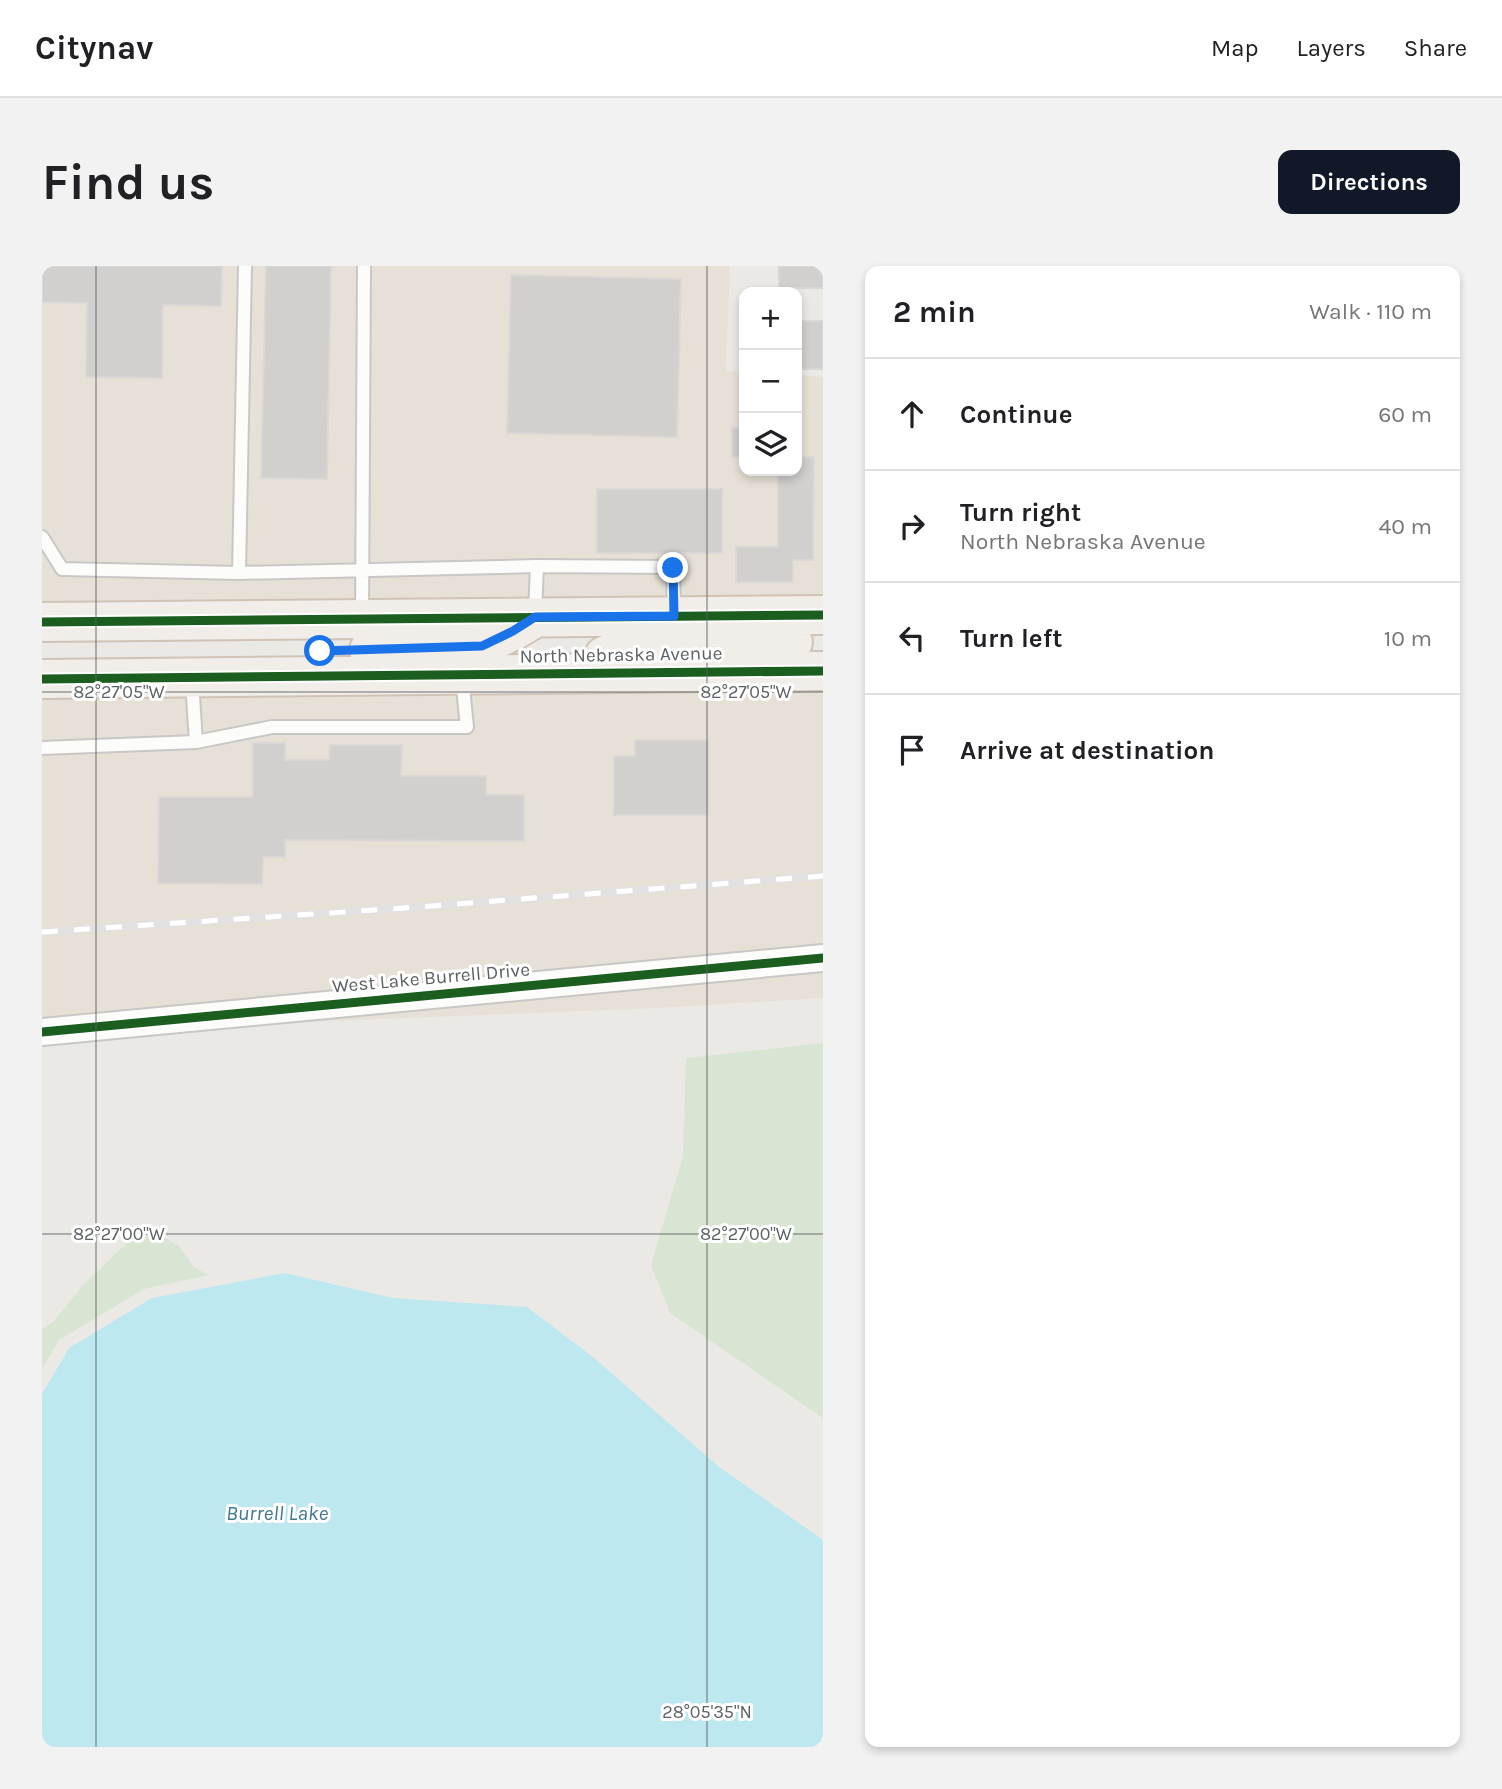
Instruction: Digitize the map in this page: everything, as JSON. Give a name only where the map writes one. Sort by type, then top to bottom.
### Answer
[{"type":"main road","name":"North Nebraska Avenue","points":[[42,622],[823,615]]},
{"type":"main road","points":[[250,677],[275,660],[320,651],[482,646],[535,617]]},
{"type":"main road","points":[[597,673],[604,656],[627,646],[678,647],[823,640]]},
{"type":"main road","name":"North Nebraska Avenue","points":[[42,679],[823,671]]},
{"type":"street","name":"West Lake Burrell Drive","points":[[42,1032],[823,958]]},
{"type":"lane","points":[[239,573],[244,266]]},
{"type":"lane","points":[[362,619],[364,266]]},
{"type":"lane","points":[[42,537],[62,569],[239,573],[537,566],[673,568],[674,616]]},
{"type":"lane","points":[[535,617],[537,566]]},
{"type":"lane","points":[[42,748],[196,742],[272,727],[467,727],[461,675]]},
{"type":"lane","points":[[192,678],[196,742]]},
{"type":"shaded area","points":[[42,266],[730,266],[726,371],[739,372],[739,476],[802,476],[802,375],[823,377],[823,602],[42,608]]},
{"type":"shaded area","points":[[823,685],[823,944],[42,1018],[42,693]]},
{"type":"shaded area","points":[[823,972],[823,998],[660,1008],[281,1023]]},
{"type":"green space","points":[[823,1043],[823,1418],[670,1313],[651,1265],[683,1156],[686,1058]]},
{"type":"green space","points":[[150,1230],[178,1245],[194,1267],[209,1275],[144,1289],[59,1340],[42,1369],[42,1329],[53,1322],[84,1284],[131,1239]]},
{"type":"water","name":"Burrell Lake","points":[[285,1273],[393,1298],[527,1307],[593,1357],[718,1466],[823,1540],[823,1747],[42,1747],[42,1394],[69,1348],[152,1298]]},
{"type":"building","points":[[42,266],[222,266],[221,306],[163,305],[162,378],[86,377],[87,303],[42,302]]},
{"type":"building","points":[[266,266],[331,266],[327,479],[261,478]]},
{"type":"building","points":[[779,266],[823,266],[823,288],[779,287]]},
{"type":"building","points":[[511,275],[681,279],[677,437],[507,433]]},
{"type":"building","points":[[802,321],[823,321],[823,369],[802,369]]},
{"type":"building","points":[[732,428],[739,428],[739,457],[732,457]]},
{"type":"building","points":[[802,457],[814,457],[813,560],[793,560],[793,582],[736,582],[736,547],[778,547],[778,476],[802,476]]},
{"type":"building","points":[[597,489],[722,489],[722,553],[597,553]]},
{"type":"building","points":[[635,740],[708,740],[708,815],[614,815],[614,756],[635,756]]},
{"type":"building","points":[[253,743],[285,743],[285,760],[329,760],[330,745],[402,745],[401,776],[486,776],[486,795],[524,795],[524,841],[285,840],[285,857],[263,857],[262,884],[158,883],[159,797],[253,797]]},
{"type":"railway","points":[[42,932],[823,876]]},
{"type":"cycle path","points":[[42,622],[823,615]]},
{"type":"cycle path","points":[[42,679],[823,671]]},
{"type":"cycle path","points":[[42,1032],[823,958]]},
{"type":"route","points":[[320,651],[482,646],[535,617],[674,616],[673,568]]}]
